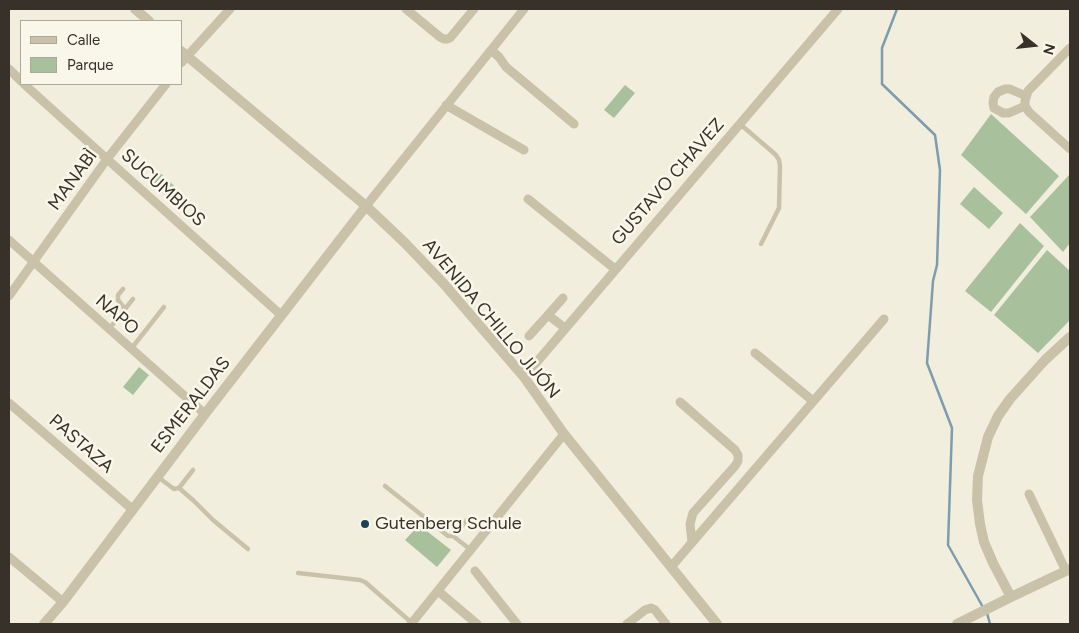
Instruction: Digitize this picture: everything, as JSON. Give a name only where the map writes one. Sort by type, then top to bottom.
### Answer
[{"type":"street","points":[[135,9],[148,20]]},
{"type":"street","points":[[183,57],[230,9]]},
{"type":"street","points":[[406,9],[444,39],[450,38],[474,9]]},
{"type":"street","points":[[366,206],[524,9]]},
{"type":"street","name":"GUSTAVO CHAVEZ","points":[[524,377],[838,9]]},
{"type":"street","points":[[1070,48],[1027,94],[1026,106],[1028,112],[1070,149]]},
{"type":"street","points":[[491,50],[499,57],[506,68],[574,124]]},
{"type":"street","name":"AVENIDA CHILLO JIJÓN","points":[[183,57],[366,206],[406,243],[524,377],[564,434],[717,624]]},
{"type":"street","points":[[9,69],[20,80]]},
{"type":"street","name":"SUCUMBIOS","points":[[25,85],[282,315]]},
{"type":"street","name":"MANABÌ","points":[[9,296],[107,159],[165,85]]},
{"type":"street","points":[[1026,106],[1009,113],[1003,113],[994,108],[993,103],[994,97],[998,92],[1005,89],[1027,94]]},
{"type":"street","points":[[446,105],[524,150]]},
{"type":"street","points":[[528,199],[615,269]]},
{"type":"street","name":"ESMERALDAS","points":[[44,624],[63,602],[157,476],[366,206]]},
{"type":"street","name":"NAPO","points":[[9,240],[205,414]]},
{"type":"street","points":[[529,336],[563,298]]},
{"type":"street","points":[[548,315],[565,328]]},
{"type":"street","points":[[671,567],[884,319]]},
{"type":"street","points":[[1011,597],[984,542],[977,500],[978,476],[988,437],[998,416],[1010,399],[1045,360],[1070,337]]},
{"type":"street","points":[[755,353],[813,401]]},
{"type":"street","points":[[680,402],[735,450],[738,455],[738,461],[735,466],[693,513],[690,524],[692,542]]},
{"type":"street","name":"PASTAZA","points":[[9,403],[132,509]]},
{"type":"street","points":[[412,624],[564,434]]},
{"type":"street","points":[[957,624],[1068,570],[1029,494]]},
{"type":"street","points":[[9,557],[63,602]]},
{"type":"street","points":[[475,571],[517,624]]},
{"type":"street","points":[[438,591],[477,624]]},
{"type":"street","points":[[627,624],[645,610],[651,608],[655,610],[666,624]]},
{"type":"lane","points":[[740,124],[776,155],[779,160],[779,208],[761,244]]},
{"type":"lane","points":[[123,288],[118,298],[125,309]]},
{"type":"lane","points":[[109,329],[133,299]]},
{"type":"lane","points":[[131,349],[164,307]]},
{"type":"lane","points":[[179,488],[193,470]]},
{"type":"lane","points":[[157,476],[174,489],[179,488],[248,549]]},
{"type":"lane","points":[[385,486],[448,536],[454,536],[471,550]]},
{"type":"lane","points":[[454,536],[468,519]]},
{"type":"lane","points":[[298,573],[365,582],[412,624]]},
{"type":"green space","points":[[625,85],[635,93],[614,118],[604,110]]},
{"type":"green space","points":[[991,114],[1059,176],[1026,214],[961,155]]},
{"type":"green space","points":[[158,171],[181,192],[172,202],[149,181]]},
{"type":"green space","points":[[1070,174],[1070,243],[1063,252],[1030,217]]},
{"type":"green space","points":[[974,187],[1003,213],[989,229],[960,204]]},
{"type":"green space","points":[[1020,223],[1044,246],[991,312],[965,291]]},
{"type":"green space","points":[[1047,250],[1070,271],[1070,320],[1038,353],[994,315]]},
{"type":"green space","points":[[139,367],[149,375],[133,395],[123,387]]},
{"type":"green space","points":[[419,525],[451,550],[437,567],[405,540]]},
{"type":"waterway","points":[[897,9],[882,48],[882,84],[935,135],[940,170],[937,265],[933,281],[927,363],[952,428],[948,545],[984,609]]},
{"type":"waterway","points":[[987,613],[990,624]]},
{"type":"place","name":"Gutenberg Schule","points":[[365,524]]}]
